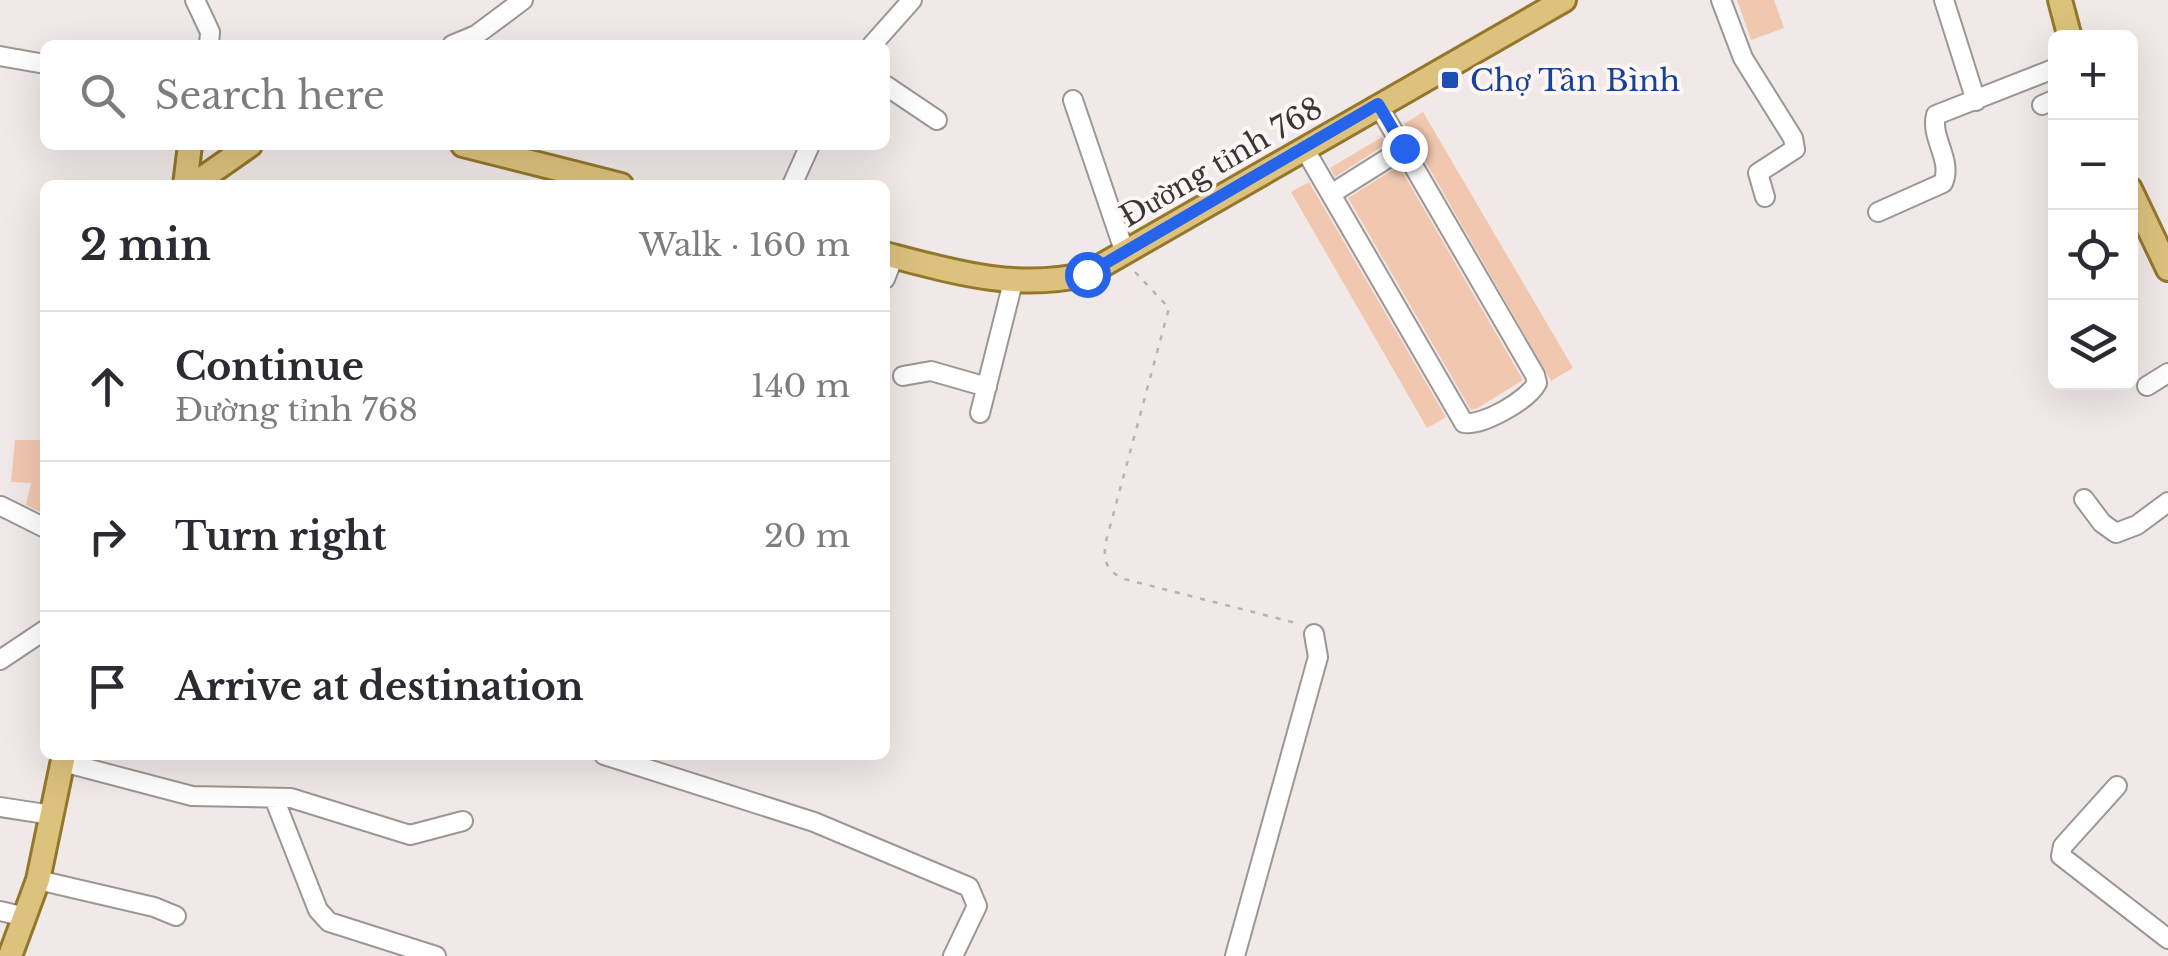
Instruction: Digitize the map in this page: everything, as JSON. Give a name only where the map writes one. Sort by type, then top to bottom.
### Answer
[{"type":"main road","name":"Đường tỉnh 768","points":[[890,255],[1013,282],[1060,280],[1087,274],[1564,0]]},
{"type":"main road","points":[[2060,0],[2068,30]]},
{"type":"main road","points":[[186,180],[189,150]]},
{"type":"main road","points":[[200,180],[243,150]]},
{"type":"main road","points":[[483,150],[601,180]]},
{"type":"main road","points":[[2138,206],[2168,269]]},
{"type":"main road","points":[[10,956],[38,880],[64,760]]},
{"type":"street","points":[[195,0],[210,32],[209,40]]},
{"type":"street","points":[[464,40],[523,0]]},
{"type":"street","points":[[876,40],[912,0]]},
{"type":"street","points":[[1721,0],[1743,58],[1793,138],[1794,148],[1786,158],[1758,173],[1765,196]]},
{"type":"street","points":[[1944,0],[1976,101]]},
{"type":"street","points":[[0,56],[40,63]]},
{"type":"street","points":[[1878,212],[1943,183],[1946,164],[1934,120],[2048,71]]},
{"type":"street","points":[[890,88],[936,120]]},
{"type":"street","points":[[1073,100],[1122,255]]},
{"type":"street","points":[[1304,148],[1464,422],[1476,423],[1530,393],[1537,382],[1535,375],[1378,104]]},
{"type":"street","points":[[1331,194],[1404,148]]},
{"type":"street","points":[[794,180],[808,150]]},
{"type":"street","points":[[980,413],[1013,282]]},
{"type":"street","points":[[904,376],[932,370],[986,387]]},
{"type":"street","points":[[2146,386],[2168,372]]},
{"type":"street","points":[[2084,499],[2108,530],[2116,533],[2137,525],[2168,502]]},
{"type":"street","points":[[1,506],[40,526]]},
{"type":"street","points":[[0,660],[40,633]]},
{"type":"street","points":[[1235,956],[1318,657],[1314,634]]},
{"type":"street","points":[[71,760],[192,796],[274,798],[322,806],[410,835],[463,821]]},
{"type":"street","points":[[620,760],[814,822],[969,887],[977,906],[953,956]]},
{"type":"street","points":[[2117,786],[2063,846],[2062,856],[2168,938]]},
{"type":"street","points":[[274,798],[318,910],[329,922],[436,956]]},
{"type":"street","points":[[0,807],[52,816]]},
{"type":"street","points":[[38,880],[154,907],[176,916]]},
{"type":"street","points":[[0,912],[26,917]]},
{"type":"path","points":[[1122,255],[1169,308],[1104,545],[1110,572],[1301,624],[1314,634]]},
{"type":"building","points":[[1737,0],[1774,0],[1784,28],[1751,40]]},
{"type":"building","points":[[1423,112],[1573,368],[1551,381],[1404,124]]},
{"type":"building","points":[[1382,137],[1386,144],[1335,177],[1330,168]]},
{"type":"building","points":[[1399,166],[1523,380],[1478,408],[1471,410],[1348,198]]},
{"type":"building","points":[[1309,182],[1446,417],[1427,428],[1291,192]]},
{"type":"building","points":[[15,440],[40,440],[40,512],[26,505],[31,483],[11,482]]},
{"type":"place","name":"Chợ Tân Bình","points":[[1450,80]]},
{"type":"route","points":[[1087,274],[1378,104],[1404,148]]}]
